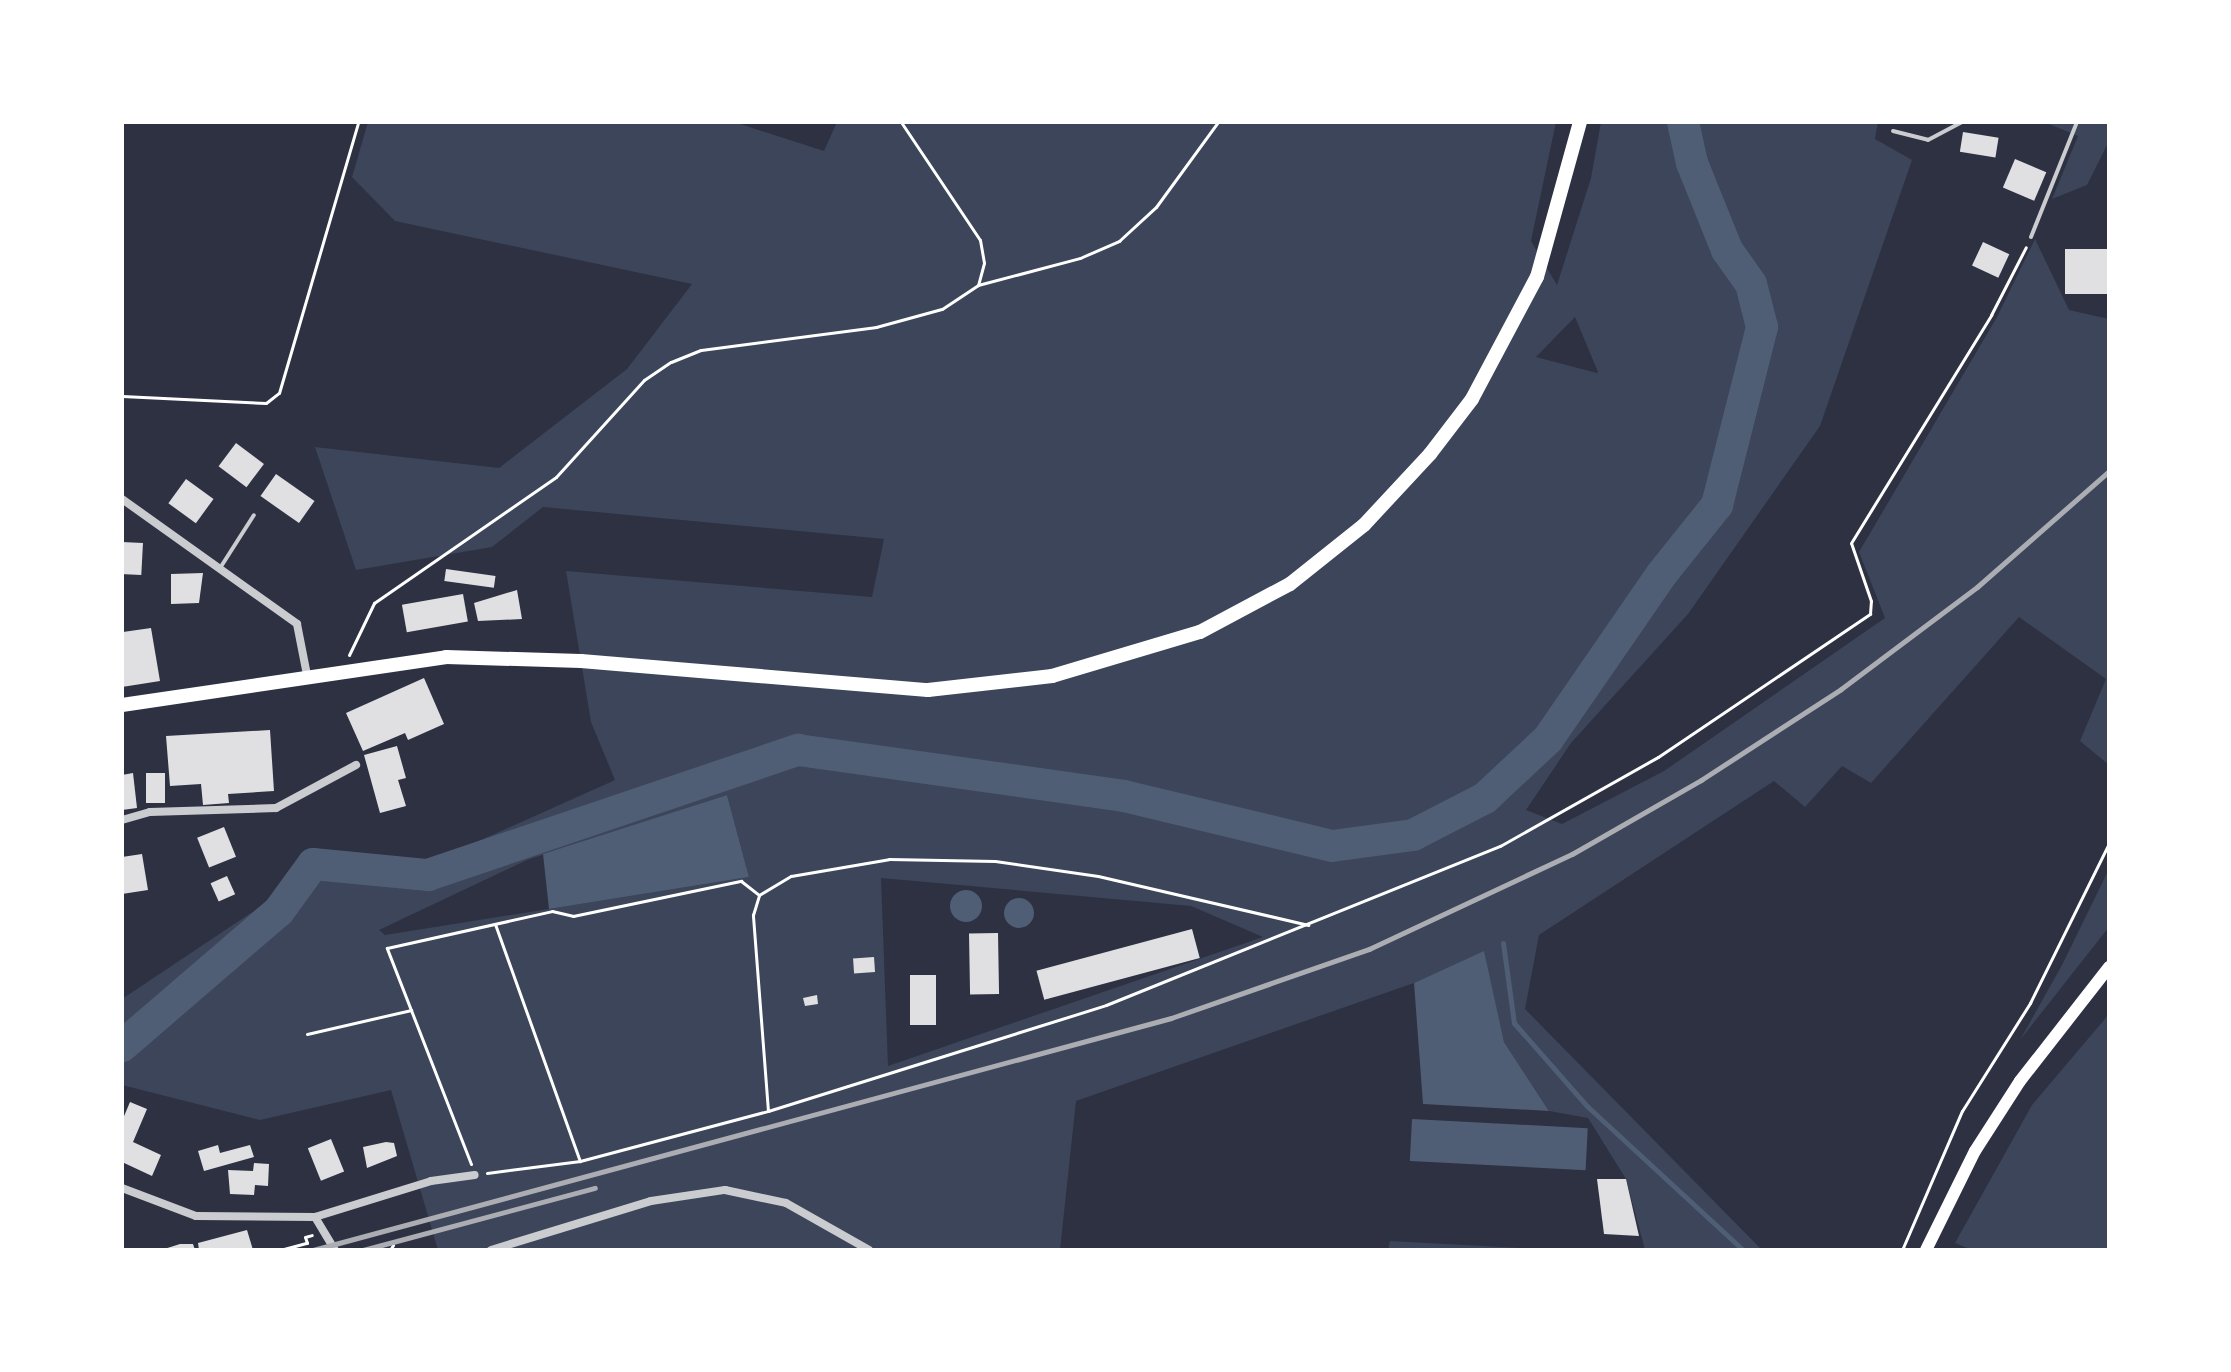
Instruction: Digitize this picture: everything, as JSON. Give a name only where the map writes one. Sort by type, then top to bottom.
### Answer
[{"type":"main road","points":[[122,705],[343,669],[446,657],[581,661],[867,688],[995,686],[1110,661],[1200,632],[1290,584],[1364,525],[1430,454],[1472,399],[1537,277],[1580,122]]},
{"type":"main road","points":[[1926,1250],[1982,1139],[2020,1081],[2109,967]]},
{"type":"street","points":[[122,499],[222,565],[297,624],[307,675]]},
{"type":"street","points":[[122,820],[150,812],[276,808],[356,765]]},
{"type":"street","points":[[122,1188],[196,1216],[315,1217],[431,1181],[475,1175]]},
{"type":"street","points":[[491,1250],[651,1201],[725,1190],[786,1203],[869,1250]]},
{"type":"street","points":[[315,1217],[335,1250]]},
{"type":"lane","points":[[1893,131],[1928,140],[1962,122]]},
{"type":"lane","points":[[2031,237],[2077,122]]},
{"type":"lane","points":[[222,565],[254,515]]},
{"type":"path","points":[[122,396],[266,403],[279,393],[358,122]]},
{"type":"path","points":[[901,122],[980,240],[984,263],[978,285]]},
{"type":"path","points":[[343,669],[361,621],[374,603],[556,477],[599,436],[644,380],[671,362],[701,350],[876,327],[942,309],[978,285],[1080,258],[1119,241],[1190,167],[1218,122]]},
{"type":"path","points":[[759,895],[741,881],[573,916],[552,911],[387,948],[475,1175],[580,1161],[768,1111],[1106,1005],[1500,846],[1658,757],[1862,624],[1871,601],[1851,543],[1991,315],[2031,237]]},
{"type":"path","points":[[1902,1250],[1962,1111],[2030,1003],[2109,843]]},
{"type":"path","points":[[759,895],[817,868],[889,859],[957,858],[1098,876],[1308,925]]},
{"type":"path","points":[[759,895],[751,935],[768,1111]]},
{"type":"path","points":[[494,923],[580,1161]]},
{"type":"path","points":[[307,1034],[411,1010]]},
{"type":"path","points":[[280,1250],[307,1243]]},
{"type":"shaded area","points":[[368,122],[734,122],[824,151],[837,122],[1556,122],[1531,241],[1557,285],[1591,178],[1601,122],[1878,122],[1875,139],[1912,160],[1820,426],[1688,614],[1571,743],[1526,810],[1562,824],[1664,771],[1885,618],[1859,552],[1997,317],[2035,239],[2069,310],[2109,319],[2109,765],[2080,741],[2106,679],[2019,617],[1871,783],[1842,766],[1805,807],[1774,781],[1539,935],[1525,1009],[1762,1250],[1645,1250],[1626,1179],[1588,1118],[1549,1111],[1504,1042],[1483,952],[1414,983],[1076,1101],[1060,1250],[438,1250],[391,1090],[260,1120],[122,1085],[122,999],[324,864],[430,863],[615,780],[591,722],[566,571],[872,597],[884,539],[543,507],[492,547],[356,570],[315,447],[499,468],[627,369],[692,284],[395,221],[352,177]],"holes":[[[1575,317],[1598,372],[1597,373],[1536,357]],[[727,795],[749,877],[385,935],[379,930],[527,860]],[[881,878],[1191,906],[1263,937],[888,1066]]]},
{"type":"shaded area","points":[[2044,122],[2109,122],[2109,141],[2087,185],[2052,199],[2078,136]]},
{"type":"shaded area","points":[[727,795],[749,877],[549,909],[543,854]]},
{"type":"shaded area","points":[[2109,869],[2109,927],[2020,1040],[2062,965]]},
{"type":"shaded area","points":[[966,890],[977,895],[982,906],[977,917],[966,922],[955,917],[950,906],[955,895]]},
{"type":"shaded area","points":[[1019,898],[1029,903],[1034,913],[1029,923],[1019,928],[1009,923],[1004,913],[1009,903]]},
{"type":"shaded area","points":[[1484,951],[1504,1042],[1549,1111],[1423,1104],[1414,983]]},
{"type":"shaded area","points":[[2109,1014],[2109,1250],[1972,1250],[1955,1243],[2032,1105]]},
{"type":"shaded area","points":[[1412,1119],[1588,1128],[1586,1170],[1410,1161]]},
{"type":"shaded area","points":[[1390,1241],[1558,1250],[1388,1250]]},
{"type":"building","points":[[1963,132],[1999,138],[1995,157],[1960,152]]},
{"type":"building","points":[[2015,159],[2046,172],[2034,201],[2003,188]]},
{"type":"building","points":[[1983,242],[2009,254],[1998,278],[1972,266]]},
{"type":"building","points":[[2065,249],[2109,249],[2109,294],[2065,294]]},
{"type":"building","points":[[236,443],[264,464],[246,487],[219,466]]},
{"type":"building","points":[[276,474],[315,501],[299,523],[261,496]]},
{"type":"building","points":[[186,479],[214,499],[196,523],[168,503]]},
{"type":"building","points":[[122,542],[143,543],[141,575],[122,574]]},
{"type":"building","points":[[446,569],[496,576],[494,588],[444,581]]},
{"type":"building","points":[[203,573],[199,603],[171,604],[171,574]]},
{"type":"building","points":[[517,590],[522,619],[478,621],[474,603]]},
{"type":"building","points":[[463,594],[468,622],[407,632],[402,605]]},
{"type":"building","points":[[151,628],[160,681],[122,687],[123,632]]},
{"type":"building","points":[[424,678],[444,724],[408,740],[405,733],[363,751],[346,713]]},
{"type":"building","points":[[270,730],[274,791],[228,794],[229,803],[203,805],[201,784],[170,786],[166,736]]},
{"type":"building","points":[[397,746],[406,778],[398,780],[406,806],[380,813],[364,755]]},
{"type":"building","points":[[133,773],[137,808],[122,810],[122,775]]},
{"type":"building","points":[[146,773],[165,773],[165,803],[146,803]]},
{"type":"building","points":[[224,827],[236,857],[209,868],[197,838]]},
{"type":"building","points":[[142,854],[148,890],[122,894],[122,857]]},
{"type":"building","points":[[227,876],[235,894],[219,902],[211,883]]},
{"type":"building","points":[[1192,929],[1200,958],[1044,1000],[1036,971]]},
{"type":"building","points":[[998,933],[999,994],[970,994],[969,934]]},
{"type":"building","points":[[874,957],[875,972],[854,973],[853,958]]},
{"type":"building","points":[[910,975],[936,975],[936,1025],[910,1025]]},
{"type":"building","points":[[817,995],[818,1004],[805,1006],[803,998]]},
{"type":"building","points":[[130,1102],[147,1109],[133,1142],[161,1155],[152,1176],[122,1162],[122,1121]]},
{"type":"building","points":[[331,1139],[344,1171],[321,1181],[308,1148]]},
{"type":"building","points":[[394,1143],[397,1156],[367,1168],[363,1147]]},
{"type":"building","points":[[218,1145],[220,1153],[250,1145],[254,1157],[204,1171],[198,1151]]},
{"type":"building","points":[[254,1163],[269,1164],[268,1186],[255,1185],[254,1195],[230,1194],[228,1170],[253,1171]]},
{"type":"building","points":[[1597,1179],[1626,1179],[1639,1236],[1604,1234]]},
{"type":"building","points":[[247,1230],[253,1250],[199,1250],[198,1243]]},
{"type":"building","points":[[193,1244],[195,1250],[161,1250]]},
{"type":"waterway","points":[[122,1046],[279,911],[313,864],[428,875],[798,750],[1124,796],[1332,846],[1413,835],[1485,798],[1548,739],[1661,575],[1717,505],[1762,327],[1751,284],[1727,250],[1692,163],[1683,122]]},
{"type":"waterway","points":[[1503,943],[1514,1023],[1587,1106],[1743,1250]]},
{"type":"railway","points":[[313,1250],[1171,1018],[1369,949],[1572,854],[1701,780],[1841,689],[1977,587],[2109,471]]},
{"type":"railway","points":[[363,1250],[595,1188]]}]
